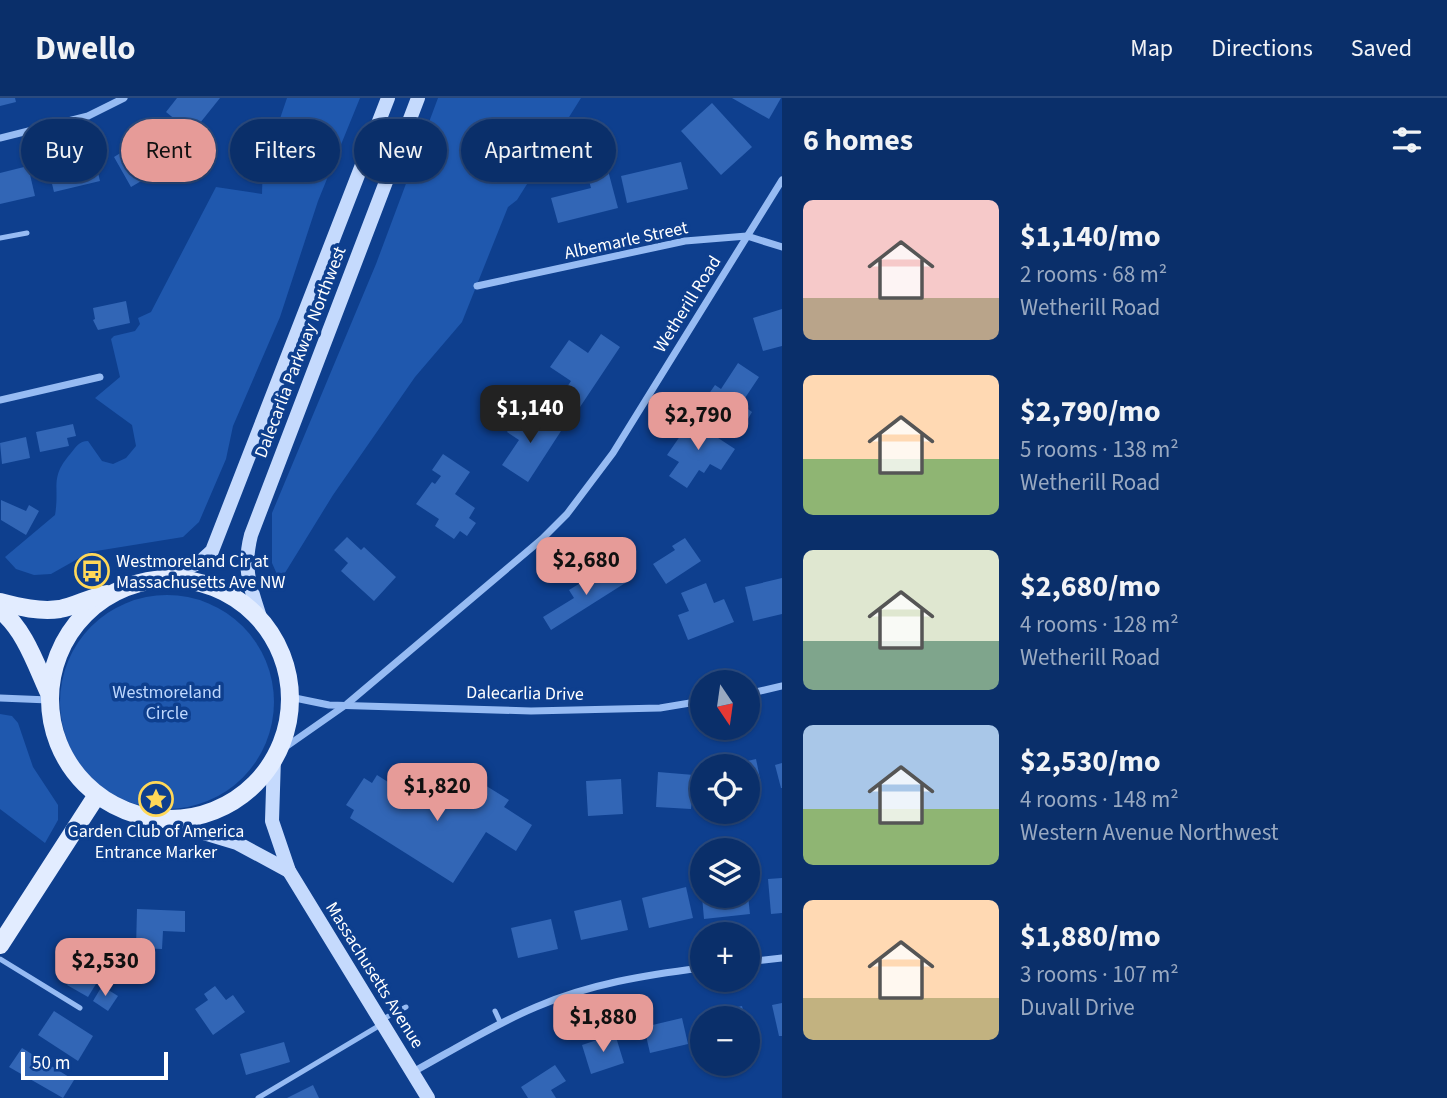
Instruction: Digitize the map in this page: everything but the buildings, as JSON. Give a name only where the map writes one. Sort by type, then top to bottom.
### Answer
[{"type":"main road","name":"Dalecarlia Parkway Northwest","points":[[162,580],[200,562],[212,551],[388,98]]},
{"type":"main road","name":"Dalecarlia Parkway Northwest","points":[[262,623],[246,576],[245,558],[251,535],[418,98]]},
{"type":"main road","points":[[0,601],[37,609],[62,608],[88,597],[162,580],[208,586],[240,602],[262,623],[280,649],[290,697],[287,725],[276,756],[257,782],[234,801],[203,815],[179,819],[154,818]]},
{"type":"main road","points":[[49,697],[52,674],[64,643],[87,613],[118,592]]},
{"type":"main road","points":[[0,610],[10,618],[26,645],[49,697],[61,750],[78,777],[97,795],[126,811],[237,843],[289,871]]},
{"type":"main road","name":"Massachusetts Avenue","points":[[276,756],[272,821],[289,871],[428,1098]]},
{"type":"main road","points":[[0,945],[97,795]]},
{"type":"street","points":[[0,138],[88,116],[124,98]]},
{"type":"street","name":"Wetherill Road","points":[[348,704],[542,539],[567,513],[613,453],[782,180]]},
{"type":"street","name":"Albemarle Street","points":[[477,286],[685,242],[747,236],[782,247]]},
{"type":"street","points":[[0,400],[100,377]]},
{"type":"street","points":[[760,691],[782,686]]},
{"type":"street","points":[[0,698],[49,697]]},
{"type":"street","name":"Dalecarlia Drive","points":[[290,697],[328,705],[531,711],[660,708],[690,703]]},
{"type":"street","points":[[276,756],[348,704]]},
{"type":"street","points":[[760,961],[782,958]]},
{"type":"street","points":[[412,1072],[501,1024],[573,993],[651,974],[690,969]]},
{"type":"lane","points":[[0,239],[27,233]]},
{"type":"lane","points":[[0,959],[80,1009]]},
{"type":"lane","points":[[258,1098],[407,1007]]},
{"type":"lane","points":[[495,1011],[501,1024]]},
{"type":"green space","points":[[287,98],[360,98],[340,147],[340,119],[280,119]]},
{"type":"green space","points":[[438,98],[581,98],[568,119],[461,119],[461,182],[528,182],[517,200],[508,207],[462,322],[415,377],[333,495],[280,581],[272,563],[272,513],[376,264],[407,182],[447,182],[447,119],[430,119]]},
{"type":"green space","points":[[262,182],[326,182],[280,317],[233,426],[226,459],[199,522],[183,537],[90,552],[51,574],[34,575],[16,569],[5,557],[55,515],[60,469],[76,447],[88,441],[102,461],[113,464],[126,458],[136,446],[132,425],[95,398],[120,377],[111,339],[135,331],[140,324],[138,318],[151,312],[216,187],[262,194]]},
{"type":"green space","name":"Westmoreland Circle","points":[[167,595],[208,604],[226,613],[242,627],[256,643],[265,661],[274,702],[265,743],[256,761],[242,777],[226,791],[208,800],[167,809],[126,800],[108,791],[92,777],[78,761],[69,743],[60,702],[69,661],[78,643],[92,627],[108,613],[126,604]]},
{"type":"green space","points":[[0,714],[12,716],[18,723],[33,767],[58,805],[58,820],[45,843],[0,809]]},
{"type":"place","name":"Westmoreland Cir at Massachusetts Ave NW","points":[[92,571]]},
{"type":"place","name":"Garden Club of America Entrance Marker","points":[[156,799]]}]
